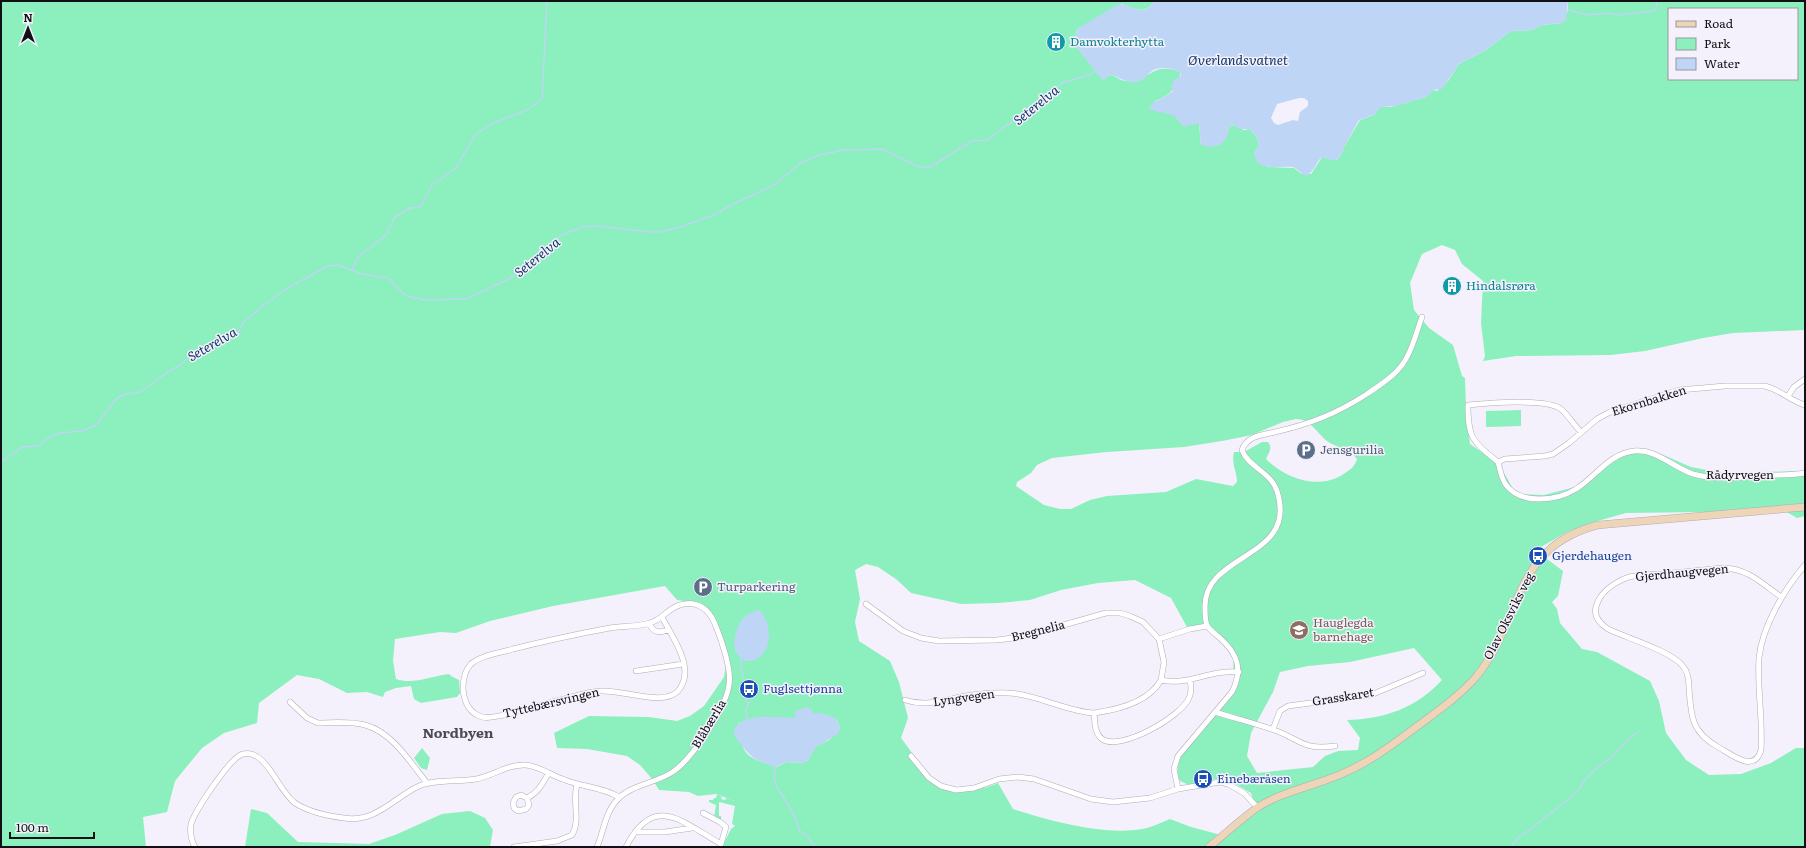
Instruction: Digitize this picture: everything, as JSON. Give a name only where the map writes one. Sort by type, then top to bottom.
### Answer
[{"type":"street","points":[[1178,789],[1174,769],[1178,756],[1232,692],[1237,683],[1239,672],[1235,655],[1228,645],[1207,626],[1205,608],[1206,596],[1210,585],[1217,576],[1265,544],[1274,530],[1279,517],[1277,490],[1271,480],[1245,457],[1242,450],[1244,444],[1252,438],[1304,425],[1324,418],[1343,409],[1386,381],[1406,360],[1422,317]]},
{"type":"street","points":[[1788,396],[1794,387],[1805,379]]},
{"type":"street","name":"Ekornbakken","points":[[1498,462],[1505,459],[1553,454],[1597,419],[1610,412],[1687,389],[1772,387],[1799,404],[1805,405]]},
{"type":"street","points":[[1498,462],[1471,438],[1468,405],[1513,402],[1553,404],[1561,409],[1581,432]]},
{"type":"street","name":"Rådyrvegen","points":[[1498,462],[1505,484],[1523,497],[1534,498],[1553,497],[1568,493],[1577,488],[1612,459],[1634,452],[1652,454],[1693,474],[1704,476],[1719,477],[1805,473]]},
{"type":"street","name":"Olav Oksviks veg","points":[[1208,847],[1258,808],[1273,799],[1339,775],[1380,754],[1454,698],[1476,676],[1494,650],[1528,575],[1539,559],[1550,548],[1575,533],[1598,525],[1615,523],[1805,508]]},
{"type":"street","name":"Gjerdhaugvegen","points":[[1781,597],[1751,575],[1735,569],[1723,568],[1651,574],[1627,578],[1612,586],[1598,600],[1595,607],[1600,623],[1608,629],[1664,653],[1681,664],[1686,670],[1689,678],[1691,714],[1697,730],[1713,744],[1741,759],[1751,761],[1758,757],[1762,744],[1759,666],[1760,650],[1781,597],[1805,565]]},
{"type":"street","name":"Blåbærlia","points":[[619,797],[669,774],[688,759],[721,709],[729,685],[728,669],[719,634],[709,612],[703,607],[690,603],[676,606],[662,617]]},
{"type":"street","name":"Bregnelia","points":[[866,604],[903,632],[921,638],[940,641],[997,640],[1021,637],[1106,613],[1130,616],[1143,622],[1159,639]]},
{"type":"street","name":"Tyttebærsvingen","points":[[662,617],[668,630],[678,644],[685,673],[682,685],[676,693],[668,697],[658,698],[614,691],[598,691],[524,710],[484,718],[475,714],[469,708],[464,698],[463,677],[471,664],[478,660],[498,653],[553,639],[618,627],[649,624],[662,617]]},
{"type":"street","name":"Tyttebærsvingen","points":[[649,624],[653,630],[658,632],[668,630]]},
{"type":"street","points":[[1207,626],[1159,639],[1164,662],[1161,680],[1170,682],[1190,680],[1220,672],[1239,672]]},
{"type":"street","points":[[636,671],[683,664]]},
{"type":"street","name":"Grasskaret","points":[[1273,729],[1280,711],[1288,706],[1371,695],[1423,674]]},
{"type":"street","name":"Lyngvegen","points":[[905,700],[922,704],[939,703],[965,696],[1008,693],[1028,696],[1094,713],[1112,711],[1144,697],[1159,685],[1161,680]]},
{"type":"street","points":[[1094,713],[1096,731],[1101,738],[1108,742],[1129,739],[1148,731],[1182,707],[1189,698],[1191,688],[1190,680]]},
{"type":"street","points":[[290,702],[307,718],[318,723],[350,723],[375,728],[386,735],[397,746],[426,783]]},
{"type":"street","points":[[1215,712],[1273,729],[1303,745],[1319,748],[1335,746]]},
{"type":"street","points":[[195,847],[191,832],[195,813],[232,762],[243,754],[253,754],[262,760],[283,792],[295,802],[315,812],[345,818],[366,817],[379,812],[415,788],[426,783],[478,779],[517,765],[532,766],[548,774],[577,784],[604,789],[619,797],[610,810],[597,847]]},
{"type":"street","points":[[911,756],[929,778],[941,786],[956,790],[974,788],[999,780],[1018,777],[1034,780],[1092,799],[1113,802],[1150,798],[1178,789],[1215,783],[1228,784],[1244,793],[1258,808]]},
{"type":"street","points":[[527,798],[540,789],[548,774]]},
{"type":"street","points":[[514,847],[557,841],[572,835],[576,824],[574,794],[577,784]]},
{"type":"street","points":[[626,847],[635,832],[647,819],[657,815],[670,816],[721,844],[726,827],[720,822],[702,813]]},
{"type":"street","points":[[635,832],[665,832],[692,828]]},
{"type":"street","points":[[631,838],[632,847]]},
{"type":"green space","points":[[1,1],[1154,1],[1151,6],[1144,10],[1135,9],[1122,4],[1077,29],[1074,44],[1104,81],[1107,76],[1112,75],[1124,81],[1134,81],[1156,70],[1170,69],[1180,72],[1179,82],[1173,90],[1169,94],[1155,101],[1151,110],[1159,110],[1199,123],[1201,145],[1212,146],[1219,144],[1225,140],[1230,126],[1235,125],[1244,130],[1249,129],[1255,134],[1259,145],[1254,154],[1268,167],[1294,168],[1302,174],[1311,174],[1322,157],[1336,160],[1340,157],[1344,147],[1360,120],[1374,115],[1380,107],[1391,107],[1426,97],[1433,90],[1437,91],[1448,81],[1459,64],[1486,50],[1511,31],[1532,30],[1542,25],[1562,23],[1568,10],[1568,1],[1805,1],[1805,330],[1733,333],[1645,351],[1611,355],[1516,356],[1483,361],[1485,356],[1481,323],[1483,281],[1462,264],[1455,250],[1442,245],[1422,254],[1410,283],[1414,310],[1429,328],[1453,345],[1462,376],[1465,378],[1466,409],[1470,444],[1499,464],[1516,494],[1544,495],[1575,487],[1630,451],[1661,454],[1691,467],[1723,473],[1805,471],[1805,516],[1797,518],[1785,511],[1626,513],[1594,522],[1567,532],[1541,547],[1547,559],[1563,571],[1558,596],[1552,602],[1557,609],[1560,623],[1582,649],[1597,652],[1650,681],[1659,701],[1666,733],[1686,760],[1709,775],[1741,774],[1771,763],[1796,748],[1805,748],[1805,847],[722,847],[731,829],[735,826],[732,824],[735,806],[719,802],[719,816],[721,816],[721,821],[714,817],[716,805],[709,802],[709,800],[716,798],[717,794],[698,796],[689,792],[659,790],[653,780],[640,765],[627,756],[587,749],[557,748],[554,733],[589,716],[649,717],[677,721],[690,716],[704,706],[724,677],[726,665],[720,634],[706,613],[691,602],[677,600],[665,586],[553,606],[490,621],[456,633],[440,632],[395,639],[393,661],[396,679],[402,681],[415,681],[449,674],[459,680],[460,693],[457,697],[421,703],[414,699],[411,686],[396,688],[385,692],[383,697],[367,692],[347,693],[319,679],[297,675],[259,703],[257,723],[224,733],[202,748],[175,781],[167,812],[143,817],[146,847],[1,847]],"holes":[[[1296,419],[1302,420],[1311,425],[1330,443],[1348,451],[1357,459],[1355,464],[1345,473],[1335,478],[1314,482],[1304,480],[1283,472],[1266,459],[1270,446],[1268,442],[1262,442],[1244,452],[1234,452],[1233,460],[1237,482],[1233,486],[1196,479],[1166,492],[1107,496],[1090,500],[1071,509],[1060,509],[1044,505],[1016,486],[1017,482],[1031,473],[1037,465],[1052,458],[1107,452],[1184,447],[1222,441],[1252,435],[1283,422]],[[866,564],[878,567],[896,579],[911,593],[961,604],[999,603],[1030,600],[1061,590],[1098,583],[1135,580],[1171,598],[1187,627],[1208,628],[1232,649],[1235,684],[1201,733],[1183,753],[1179,761],[1177,774],[1180,781],[1189,785],[1221,778],[1251,793],[1256,808],[1221,835],[1191,827],[1170,819],[1147,828],[1115,831],[1062,823],[1013,809],[998,783],[984,788],[967,790],[950,789],[938,784],[928,774],[901,738],[908,718],[899,682],[890,661],[859,641],[855,622],[860,599],[855,570]],[[1414,648],[1442,680],[1432,690],[1411,705],[1387,714],[1347,720],[1360,738],[1358,750],[1338,751],[1325,756],[1313,767],[1257,773],[1247,756],[1251,733],[1273,692],[1280,672],[1308,666],[1350,662]],[[837,719],[840,729],[829,740],[815,747],[808,760],[803,763],[787,762],[776,767],[747,754],[742,743],[738,724],[747,720]],[[719,795],[735,801],[726,798],[725,800],[721,799],[722,797]]]},
{"type":"green space","points":[[1521,410],[1521,426],[1486,427],[1486,411]]},
{"type":"green space","points":[[422,748],[430,758],[427,770],[421,768],[414,758]]},
{"type":"green space","points":[[251,809],[267,813],[298,842],[369,844],[395,835],[442,814],[470,811],[485,818],[493,830],[490,847],[245,847]]},
{"type":"water","name":"Øverlandsvatnet","points":[[1154,1],[1568,1],[1566,20],[1562,23],[1542,25],[1532,30],[1511,31],[1486,50],[1459,64],[1442,89],[1433,90],[1426,97],[1396,106],[1381,107],[1374,115],[1359,120],[1340,157],[1334,161],[1322,157],[1311,172],[1306,176],[1293,167],[1269,167],[1259,164],[1254,154],[1259,145],[1258,140],[1255,134],[1249,129],[1239,129],[1235,125],[1230,126],[1224,142],[1211,147],[1204,146],[1201,145],[1199,123],[1184,127],[1173,115],[1151,110],[1149,107],[1152,104],[1173,91],[1171,87],[1174,80],[1181,76],[1180,72],[1173,69],[1158,68],[1143,79],[1136,82],[1130,82],[1112,75],[1107,76],[1104,82],[1074,44],[1077,29],[1117,5],[1122,4],[1141,10],[1146,10]],"holes":[[[1304,98],[1308,101],[1308,106],[1300,112],[1298,121],[1293,120],[1278,125],[1274,123],[1271,118],[1277,104]]]},
{"type":"water","points":[[758,610],[764,615],[767,622],[769,633],[768,643],[766,649],[758,658],[753,661],[747,661],[742,659],[735,651],[734,642],[737,628],[742,619],[748,614]]},
{"type":"water","name":"Fuglsettjønna","points":[[807,707],[811,709],[813,713],[825,714],[837,719],[840,729],[838,734],[816,747],[808,760],[803,763],[787,762],[775,767],[764,763],[755,759],[748,753],[735,737],[735,727],[748,720],[763,717],[795,718],[795,711]]},
{"type":"waterway","points":[[352,270],[358,257],[386,235],[395,217],[410,208],[420,207],[432,185],[456,168],[475,135],[491,124],[527,110],[542,99],[547,1]]},
{"type":"waterway","points":[[1568,10],[1589,15],[1609,13],[1617,15],[1654,11],[1656,9],[1657,1]]},
{"type":"waterway","name":"Seterelva","points":[[1,462],[22,447],[38,446],[50,437],[60,433],[82,431],[96,425],[116,399],[125,394],[140,392],[166,373],[180,365],[196,351],[210,343],[239,331],[244,322],[264,305],[286,289],[328,266],[338,265],[362,274],[388,278],[406,296],[424,300],[466,299],[509,279],[562,235],[582,227],[598,226],[650,232],[661,232],[681,227],[716,214],[729,206],[776,184],[800,163],[819,155],[845,150],[882,149],[919,167],[930,167],[974,140],[984,141],[989,139],[1005,126],[1028,113],[1046,94],[1064,82],[1090,75],[1095,71]]},
{"type":"waterway","points":[[742,658],[741,666],[743,678]]},
{"type":"waterway","points":[[745,692],[746,701],[749,703],[746,711],[747,720]]},
{"type":"waterway","points":[[1513,847],[1514,842],[1519,837],[1577,792],[1593,771],[1612,757],[1639,731]]},
{"type":"waterway","points":[[776,767],[774,778],[776,785],[793,813],[800,831],[808,837],[815,847]]},
{"type":"place","name":"Damvokterhytta","points":[[1056,42]]},
{"type":"place","name":"Hindalsrøra","points":[[1452,286]]},
{"type":"place","name":"Jensgurilia","points":[[1306,450]]},
{"type":"place","name":"Gjerdehaugen","points":[[1538,556]]},
{"type":"place","name":"Turparkering","points":[[703,587]]},
{"type":"place","name":"Hauglegda barnehage","points":[[1299,630]]},
{"type":"place","name":"Fuglsettjønna","points":[[749,689]]},
{"type":"place","name":"Einebæråsen","points":[[1203,779]]},
{"type":"district","name":"Nordbyen","points":[[458,733]]}]
